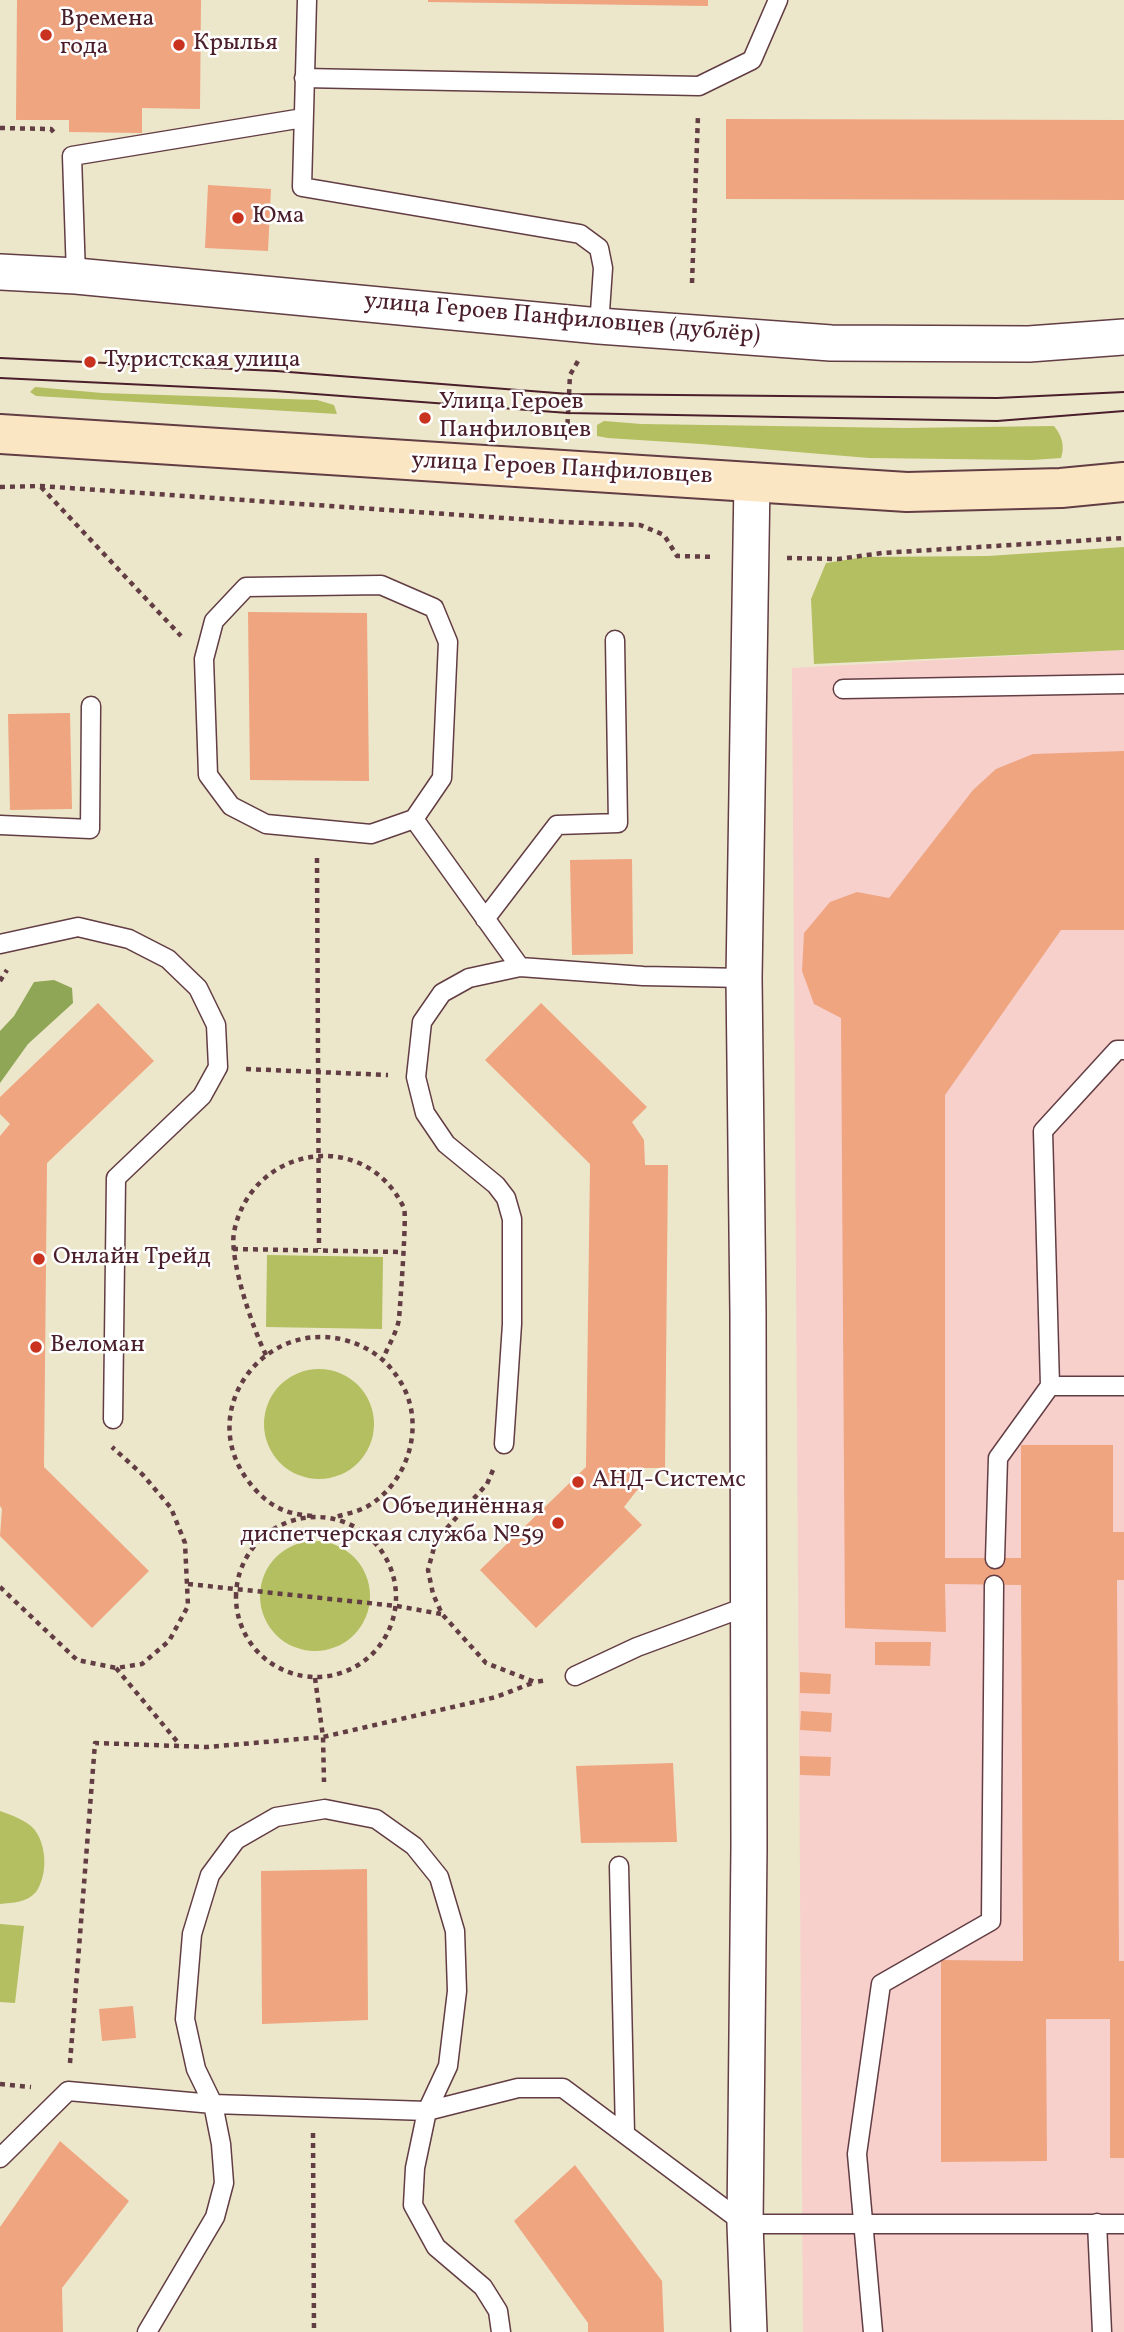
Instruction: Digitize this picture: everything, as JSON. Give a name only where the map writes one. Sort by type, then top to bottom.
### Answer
[{"type":"main road","name":"улица Героев Панфиловцев","points":[[0,434],[907,492],[1062,488],[1124,482]]},
{"type":"street","name":"улица Героев Панфиловцев (дублёр)","points":[[0,272],[76,275],[600,326],[831,343],[1029,344],[1124,337]]},
{"type":"street","points":[[749,2332],[745,2224],[749,1847],[744,978],[752,481]]},
{"type":"lane","points":[[307,0],[302,187],[580,234],[599,248],[603,268],[600,326]]},
{"type":"lane","points":[[304,78],[699,86],[752,60],[778,0]]},
{"type":"lane","points":[[76,275],[72,156],[303,118]]},
{"type":"lane","points":[[381,585],[434,608],[448,642],[442,778],[414,819],[371,834],[266,824],[231,806],[208,775],[204,659],[214,621],[246,587],[381,585]]},
{"type":"lane","points":[[485,919],[557,825],[618,824],[615,640]]},
{"type":"lane","points":[[843,689],[1124,684]]},
{"type":"lane","points":[[0,825],[90,829],[91,706]]},
{"type":"lane","points":[[414,819],[520,967]]},
{"type":"lane","points":[[0,944],[78,928],[129,939],[167,959],[198,988],[216,1026],[218,1067],[202,1096],[116,1178],[113,1419]]},
{"type":"lane","points":[[504,1444],[512,1324],[512,1219],[506,1198],[496,1185],[446,1144],[425,1113],[416,1077],[422,1022],[442,993],[470,978],[520,967],[643,976],[744,978]]},
{"type":"lane","points":[[995,1559],[998,1458],[1050,1386],[1043,1131],[1117,1050],[1124,1050]]},
{"type":"lane","points":[[1050,1386],[1124,1386]]},
{"type":"lane","points":[[873,2332],[858,2154],[881,1984],[991,1922],[994,1585]]},
{"type":"lane","points":[[575,1676],[637,1647],[748,1606]]},
{"type":"lane","points":[[147,2332],[215,2217],[224,2183],[221,2144],[213,2104],[196,2069],[185,2019],[192,1934],[210,1875],[236,1840],[276,1817],[325,1809],[376,1819],[414,1846],[439,1877],[455,1931],[457,1991],[448,2066],[427,2111],[415,2168],[413,2205],[436,2247],[483,2287],[498,2311],[501,2332]]},
{"type":"lane","points":[[619,1866],[625,2134]]},
{"type":"lane","points":[[0,2158],[68,2091],[213,2104],[427,2111],[518,2088],[563,2088],[745,2224],[1124,2224]]},
{"type":"lane","points":[[1097,2223],[1102,2332]]},
{"type":"path","points":[[692,283],[699,86]]},
{"type":"path","points":[[0,128],[51,129],[72,156]]},
{"type":"path","points":[[562,522],[570,375],[600,326]]},
{"type":"path","points":[[40,486],[204,659]]},
{"type":"path","points":[[0,487],[40,486],[640,525],[664,535],[677,556],[838,559],[882,552],[1124,538]]},
{"type":"path","points":[[317,829],[318,1249]]},
{"type":"path","points":[[218,1067],[416,1077]]},
{"type":"path","points":[[266,1355],[255,1333],[233,1249],[234,1234],[241,1208],[261,1180],[291,1161],[318,1155],[342,1157],[363,1165],[384,1179],[405,1210],[398,1322],[383,1359]]},
{"type":"path","points":[[233,1249],[403,1252]]},
{"type":"path","points":[[312,1516],[287,1521],[260,1539],[242,1564],[235,1587],[235,1608],[250,1644],[270,1664],[289,1674],[315,1678],[346,1672],[372,1656],[387,1635],[397,1606],[396,1582],[391,1565],[371,1538],[352,1525],[333,1518],[284,1511],[260,1495],[242,1472],[231,1446],[230,1417],[237,1389],[253,1365],[275,1348],[303,1337],[326,1336],[359,1343],[383,1359],[401,1382],[411,1408],[413,1437],[405,1465],[390,1489],[367,1506],[333,1518]]},
{"type":"path","points":[[0,1587],[77,1660],[116,1668],[142,1664],[169,1641],[188,1606],[185,1543],[172,1508],[143,1475],[109,1444],[113,1419]]},
{"type":"path","points":[[504,1444],[487,1485],[436,1540],[428,1570],[433,1594],[442,1614],[486,1663],[535,1682]]},
{"type":"path","points":[[188,1584],[397,1606],[442,1614]]},
{"type":"path","points":[[116,1668],[180,1746]]},
{"type":"path","points":[[0,2084],[68,2091],[95,1743],[206,1747],[323,1737],[496,1697],[535,1682],[575,1676]]},
{"type":"path","points":[[315,1678],[323,1737],[325,1809]]},
{"type":"path","points":[[313,2107],[314,2332]]},
{"type":"shaded area","points":[[1124,650],[1124,2332],[803,2332],[792,668]]},
{"type":"green space","points":[[35,387],[102,393],[317,400],[334,405],[337,414],[36,396],[30,392]]},
{"type":"green space","points":[[604,421],[641,424],[905,428],[1054,426],[1061,437],[1063,449],[1061,458],[1032,460],[869,458],[597,436],[597,425]]},
{"type":"green space","points":[[1124,547],[1124,650],[814,664],[811,599],[826,563],[865,557],[988,556]]},
{"type":"green space","points":[[54,980],[72,988],[73,1003],[28,1044],[0,1083],[0,1031],[14,1016],[34,982]]},
{"type":"green space","points":[[267,1255],[383,1257],[382,1329],[266,1327]]},
{"type":"green space","points":[[319,1369],[340,1373],[358,1385],[370,1403],[374,1424],[370,1445],[358,1463],[340,1475],[319,1479],[298,1475],[280,1463],[268,1445],[264,1424],[268,1403],[280,1385],[298,1373]]},
{"type":"green space","points":[[315,1541],[336,1545],[354,1557],[366,1575],[370,1596],[366,1617],[354,1635],[336,1647],[315,1651],[294,1647],[276,1635],[264,1617],[260,1596],[264,1575],[276,1557],[294,1545]]},
{"type":"green space","points":[[0,1811],[23,1820],[34,1829],[44,1851],[44,1869],[40,1885],[33,1895],[20,1901],[0,1904]]},
{"type":"green space","points":[[0,1924],[24,1926],[15,2003],[0,2002]]},
{"type":"building","points":[[17,0],[201,0],[200,109],[142,108],[142,133],[69,132],[69,120],[16,120]]},
{"type":"building","points":[[708,0],[708,6],[428,2]]},
{"type":"building","points":[[726,119],[1124,120],[1124,200],[726,199]]},
{"type":"building","name":"Юма","points":[[208,185],[271,189],[268,251],[205,248]]},
{"type":"building","points":[[248,612],[367,613],[369,781],[250,780]]},
{"type":"building","points":[[70,713],[72,809],[10,810],[8,714]]},
{"type":"building","points":[[1124,751],[1124,930],[1061,930],[945,1095],[945,1558],[1021,1558],[1021,1445],[1113,1445],[1113,1532],[1124,1532],[1124,1580],[1117,1580],[1119,1961],[1124,1961],[1124,2158],[1110,2158],[1110,2019],[1046,2019],[1047,2161],[941,2162],[941,1960],[1023,1961],[1021,1585],[945,1584],[946,1632],[845,1628],[841,1018],[814,1004],[802,971],[804,933],[830,902],[857,892],[889,898],[973,790],[996,769],[1033,754]]},
{"type":"building","points":[[632,859],[633,954],[572,955],[570,860]]},
{"type":"building","points":[[98,1003],[154,1061],[47,1163],[44,1467],[149,1571],[92,1628],[0,1536],[0,1136],[10,1124],[0,1114],[0,1097]]},
{"type":"building","points":[[541,1003],[647,1107],[632,1122],[644,1140],[645,1165],[668,1165],[665,1468],[641,1468],[638,1489],[624,1507],[642,1525],[536,1628],[480,1570],[586,1467],[590,1164],[485,1060]]},
{"type":"building","points":[[875,1642],[931,1642],[930,1666],[875,1665]]},
{"type":"building","points":[[800,1672],[831,1674],[830,1694],[800,1693]]},
{"type":"building","points":[[801,1711],[832,1713],[831,1732],[800,1730]]},
{"type":"building","points":[[800,1756],[831,1757],[830,1776],[800,1775]]},
{"type":"building","points":[[673,1763],[677,1842],[581,1843],[576,1766]]},
{"type":"building","points":[[367,1869],[368,2020],[262,2024],[261,1871]]},
{"type":"building","points":[[133,2006],[136,2038],[102,2041],[99,2009]]},
{"type":"building","points":[[60,2141],[129,2201],[62,2288],[63,2332],[0,2332],[0,2227]]},
{"type":"building","points":[[575,2165],[662,2281],[664,2332],[588,2332],[588,2323],[514,2221]]},
{"type":"tram line","points":[[0,358],[276,371],[569,394],[997,398],[1124,392]]},
{"type":"tram line","points":[[0,378],[275,391],[568,413],[997,421],[1124,411]]},
{"type":"place","name":"Времена года","points":[[46,35]]},
{"type":"place","name":"Крылья","points":[[179,45]]},
{"type":"place","name":"Юма","points":[[238,218]]},
{"type":"place","name":"Туристская улица","points":[[90,362]]},
{"type":"place","name":"Улица Героев Панфиловцев","points":[[425,418]]},
{"type":"place","name":"Онлайн Трейд","points":[[39,1259]]},
{"type":"place","name":"Веломан","points":[[36,1347]]},
{"type":"place","name":"АНД-Системс","points":[[578,1482]]},
{"type":"place","name":"Объединённая диспетчерская служба №59","points":[[558,1523]]}]
